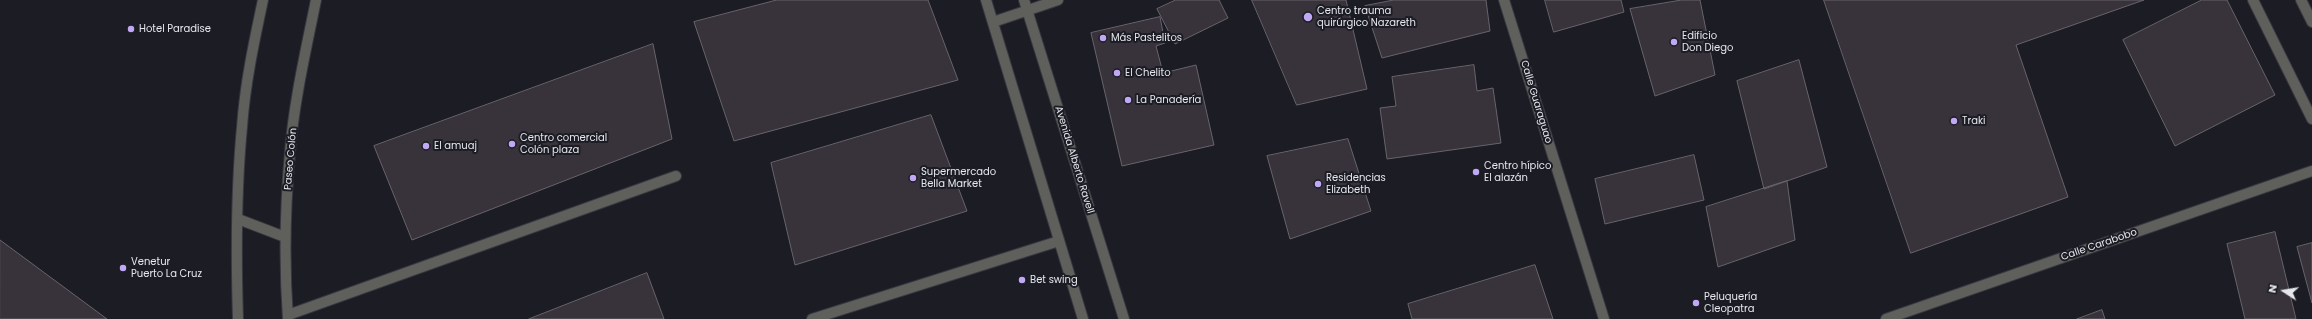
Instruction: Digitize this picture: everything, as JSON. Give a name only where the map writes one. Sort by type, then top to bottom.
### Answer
[{"type":"street","points":[[238,319],[238,219],[242,126],[251,56],[263,0]]},
{"type":"street","name":"Paseo Colón","points":[[288,317],[285,237],[290,152],[300,76],[316,0]]},
{"type":"street","points":[[986,0],[1083,319]]},
{"type":"street","name":"Avenida Alberto Ravell","points":[[1024,0],[1124,319]]},
{"type":"street","points":[[992,22],[1058,0]]},
{"type":"street","name":"Calle Guaraguao","points":[[1504,0],[1604,319]]},
{"type":"street","points":[[2253,0],[2312,119]]},
{"type":"street","points":[[2301,0],[2312,22]]},
{"type":"street","name":"Calle Carabobo","points":[[1886,319],[2312,171]]},
{"type":"street","points":[[288,317],[676,176]]},
{"type":"street","points":[[238,219],[285,237]]},
{"type":"street","points":[[812,319],[1059,241]]},
{"type":"building","points":[[777,0],[928,0],[958,80],[734,141],[694,22]]},
{"type":"building","points":[[1176,0],[1219,0],[1228,18],[1175,44],[1157,9]]},
{"type":"building","points":[[1252,0],[1346,0],[1367,89],[1297,105]]},
{"type":"building","points":[[1394,0],[1486,0],[1490,31],[1382,58],[1365,6]]},
{"type":"building","points":[[1545,0],[1621,0],[1624,12],[1554,32]]},
{"type":"building","name":"Edificio Don Diego","points":[[1682,0],[1700,0],[1715,75],[1655,96],[1630,9]]},
{"type":"building","name":"Traki","points":[[1824,0],[2144,0],[2016,45],[2068,197],[1911,253]]},
{"type":"building","points":[[2202,0],[2227,0],[2275,95],[2175,146],[2123,40]]},
{"type":"building","points":[[1160,17],[1165,43],[1156,46],[1163,73],[1196,65],[1214,145],[1122,166],[1091,33]]},
{"type":"building","points":[[653,44],[672,139],[412,240],[374,146]]},
{"type":"building","points":[[1799,60],[1827,167],[1764,189],[1737,81]]},
{"type":"building","points":[[1474,65],[1477,91],[1493,88],[1501,143],[1387,159],[1380,108],[1396,106],[1392,77]]},
{"type":"building","points":[[931,115],[967,211],[795,265],[771,163]]},
{"type":"building","name":"Residencias Elizabeth","points":[[1348,139],[1371,211],[1290,239],[1267,156]]},
{"type":"building","points":[[1694,155],[1704,200],[1605,224],[1595,179]]},
{"type":"building","points":[[1787,181],[1795,240],[1718,267],[1706,207]]},
{"type":"building","points":[[2275,232],[2296,319],[2245,319],[2227,244]]},
{"type":"building","points":[[0,240],[107,319],[0,319]]},
{"type":"building","points":[[2312,243],[2312,303],[2297,247]]},
{"type":"building","points":[[1535,265],[1553,319],[1412,319],[1408,304]]},
{"type":"building","points":[[647,273],[664,319],[529,319]]},
{"type":"building","points":[[2102,310],[2105,319],[2077,319]]},
{"type":"place","name":"Centro trauma quirúrgico Nazareth","points":[[1308,17]]},
{"type":"place","name":"Hotel Paradise","points":[[131,29]]},
{"type":"place","name":"Más Pastelitos","points":[[1103,38]]},
{"type":"place","name":"Edificio Don Diego","points":[[1674,42]]},
{"type":"place","name":"El Chelito","points":[[1117,73]]},
{"type":"place","name":"La Panadería","points":[[1128,100]]},
{"type":"place","name":"Traki","points":[[1954,121]]},
{"type":"place","name":"Centro comercial Colón plaza","points":[[512,144]]},
{"type":"place","name":"El amuaj","points":[[426,146]]},
{"type":"place","name":"Centro hípico El alazán","points":[[1476,172]]},
{"type":"place","name":"Supermercado Bella Market","points":[[913,178]]},
{"type":"place","name":"Residencias Elizabeth","points":[[1318,184]]},
{"type":"place","name":"Venetur Puerto La Cruz","points":[[123,268]]},
{"type":"place","name":"Bet swing","points":[[1022,280]]},
{"type":"place","name":"Peluquería Cleopatra","points":[[1696,303]]}]
